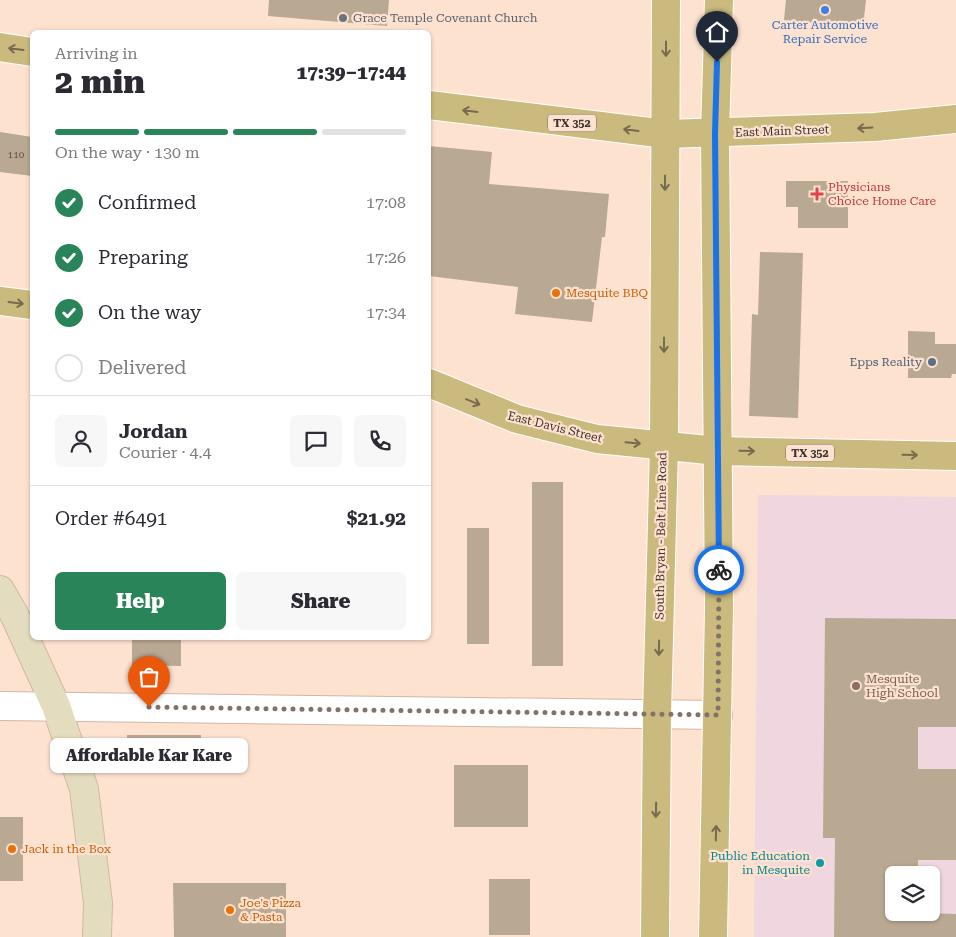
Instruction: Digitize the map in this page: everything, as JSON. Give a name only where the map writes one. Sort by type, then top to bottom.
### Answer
[{"type":"main road","name":"South Bryan - Belt Line Road","points":[[655,937],[657,714],[664,446],[666,0]]},
{"type":"main road","points":[[713,937],[718,715],[715,134],[719,0]]},
{"type":"main road","points":[[0,47],[30,52]]},
{"type":"main road","name":"East Main Street","points":[[431,105],[666,134],[715,134],[875,127],[956,119]]},
{"type":"main road","points":[[0,301],[30,305]]},
{"type":"main road","name":"East Davis Street","points":[[431,384],[517,419],[598,439],[718,451],[956,456]]},
{"type":"main road","points":[[0,590],[14,614],[56,706],[84,788],[98,903],[97,937]]},
{"type":"street","points":[[0,706],[718,715]]},
{"type":"shaded area","name":"Mesquite High School","points":[[758,495],[956,497],[956,937],[754,937]]},
{"type":"building","name":"Grace Temple Covenant Church","points":[[269,0],[389,0],[387,26],[268,16]]},
{"type":"building","name":"Carter Automotive Repair Service","points":[[786,0],[866,0],[863,27],[784,20]]},
{"type":"building","points":[[0,132],[30,137],[30,176],[0,172]]},
{"type":"building","points":[[431,146],[492,152],[489,184],[609,194],[605,237],[602,237],[592,322],[515,314],[518,287],[431,276]]},
{"type":"building","name":"Physicians Choice Home Care","points":[[786,181],[848,181],[848,228],[798,228],[798,207],[786,207]]},
{"type":"building","points":[[760,252],[803,253],[798,418],[749,416],[752,314],[758,315]]},
{"type":"building","name":"Epps Reality","points":[[908,331],[935,332],[935,344],[956,344],[956,374],[952,374],[951,378],[908,378]]},
{"type":"building","points":[[532,482],[563,482],[563,666],[532,666]]},
{"type":"building","points":[[467,528],[489,528],[489,644],[467,644]]},
{"type":"building","points":[[825,618],[956,619],[956,727],[918,727],[918,769],[956,769],[956,860],[918,860],[918,866],[885,866],[885,921],[940,921],[940,913],[956,914],[956,937],[834,937],[835,838],[823,838]]},
{"type":"building","points":[[132,640],[181,640],[181,666],[132,665]]},
{"type":"building","points":[[127,735],[201,735],[201,771],[127,771]]},
{"type":"building","points":[[454,765],[528,765],[528,827],[454,827]]},
{"type":"building","name":"Jack in the Box","points":[[0,817],[23,817],[23,881],[0,881]]},
{"type":"building","points":[[489,879],[530,879],[530,935],[489,935]]},
{"type":"building","name":"Joe's Pizza & Pasta","points":[[173,883],[286,883],[286,937],[174,937]]},
{"type":"way so far","points":[[149,707],[718,715],[719,570]]},
{"type":"place","name":"Carter Automotive Repair Service","points":[[825,10]]},
{"type":"place","name":"Grace Temple Covenant Church","points":[[343,18]]},
{"type":"place","name":"Physicians Choice Home Care","points":[[817,194]]},
{"type":"place","name":"Mesquite BBQ","points":[[556,293]]},
{"type":"place","name":"Epps Reality","points":[[932,362]]},
{"type":"place","name":"Mesquite High School","points":[[856,686]]},
{"type":"place","name":"Affordable Kar Kare","points":[[149,707]]},
{"type":"place","name":"Jack in the Box","points":[[12,849]]},
{"type":"place","name":"Public Education in Mesquite","points":[[820,863]]},
{"type":"place","name":"Joe's Pizza & Pasta","points":[[230,910]]},
{"type":"route","points":[[717,62],[715,134],[719,570]]}]
